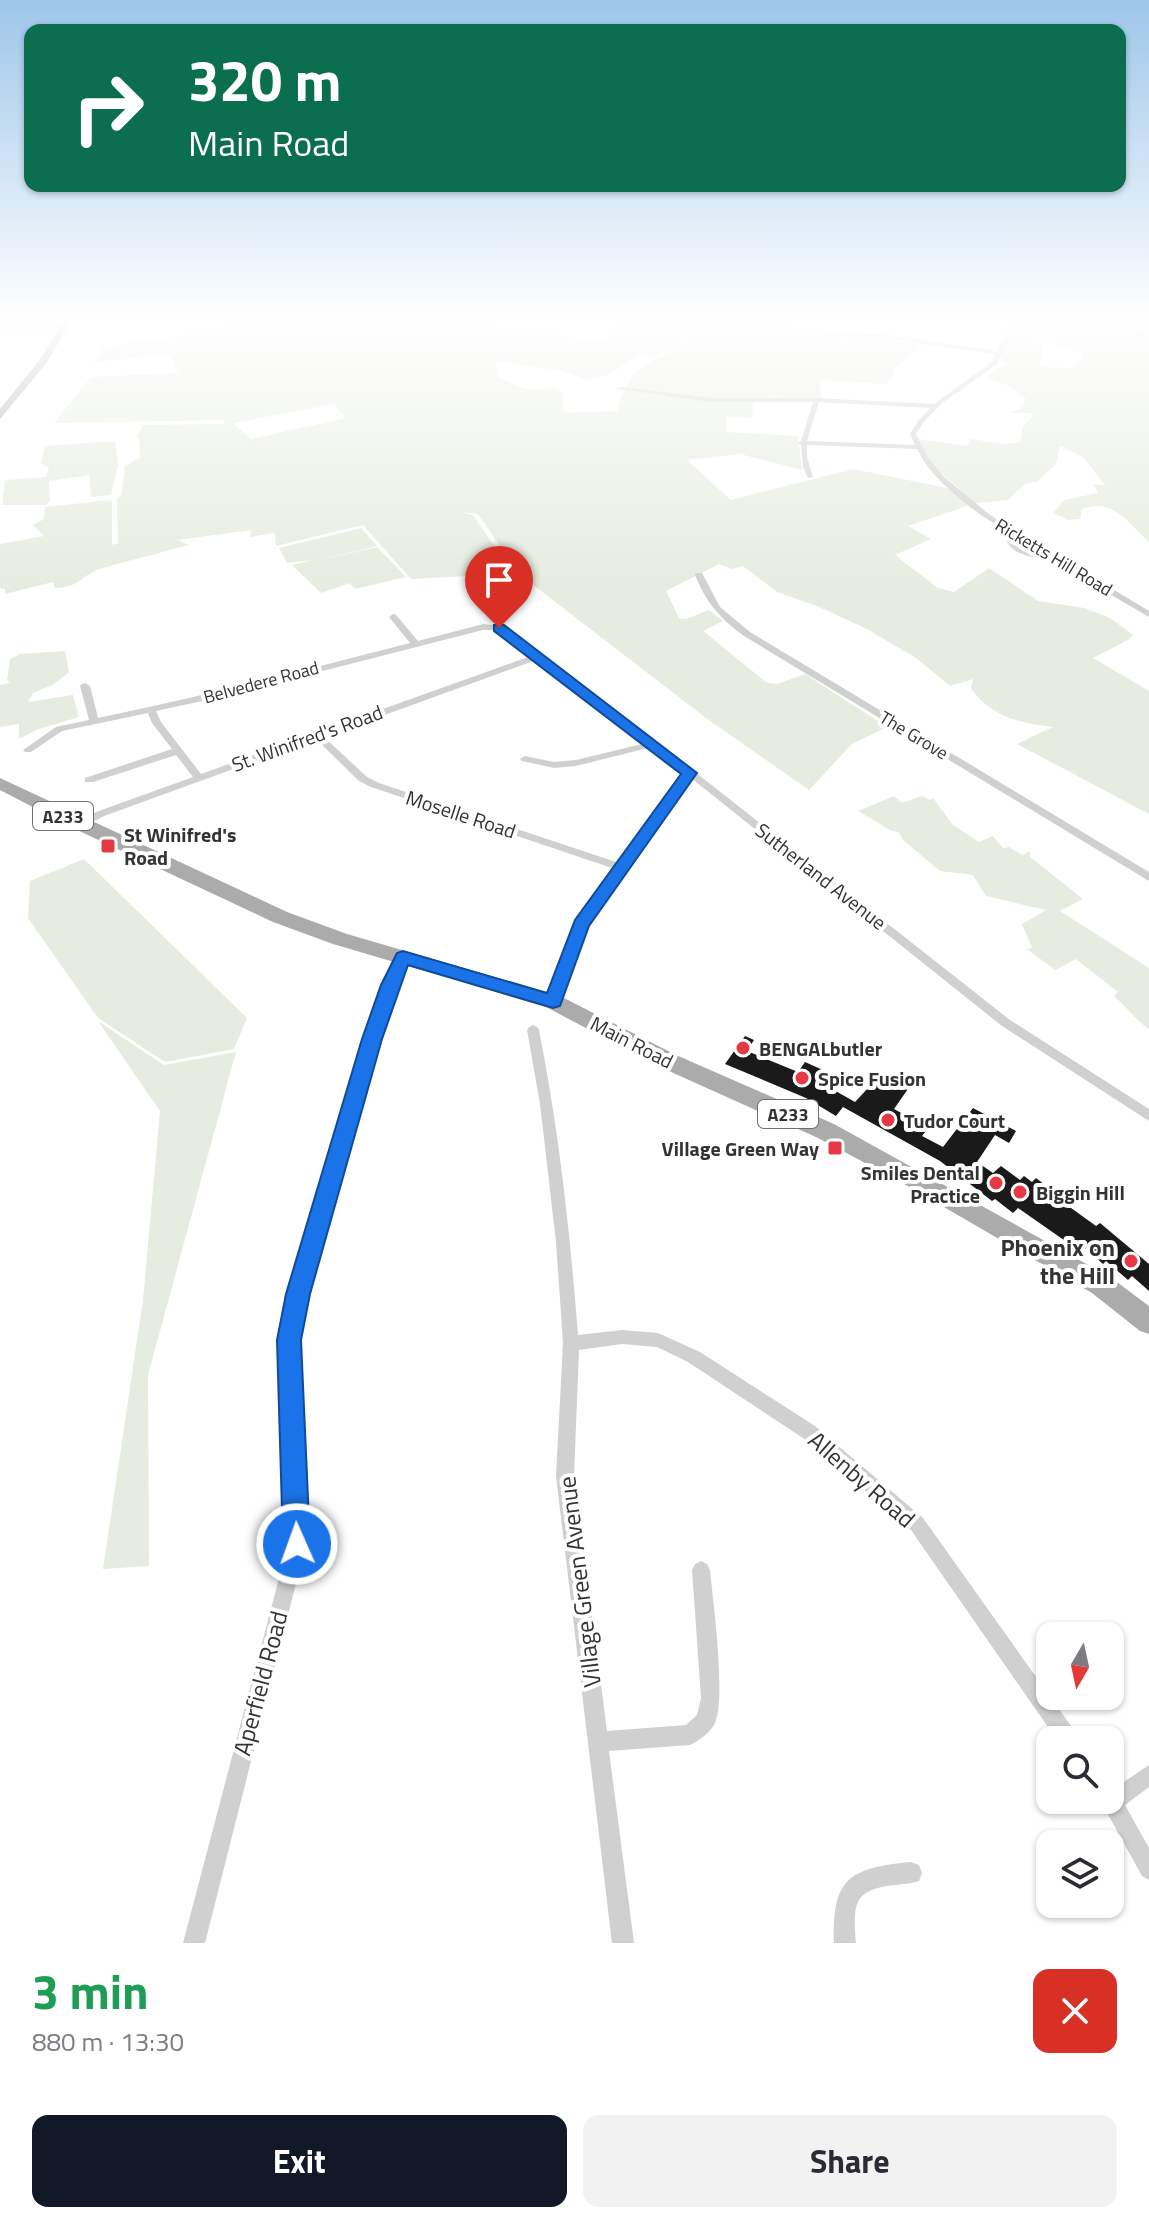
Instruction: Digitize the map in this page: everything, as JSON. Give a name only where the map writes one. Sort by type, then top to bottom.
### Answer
[{"type":"main road","name":"Main Road","points":[[0,783],[81,825],[280,917],[553,1001],[668,1061],[826,1131],[867,1153],[1101,1285],[1149,1322]]},
{"type":"street","points":[[810,477],[804,464],[801,443],[813,410]]},
{"type":"street","points":[[801,443],[917,447],[913,434],[931,410]]},
{"type":"street","name":"Ricketts Hill Road","points":[[917,447],[930,468],[1003,527],[1007,542],[1018,550],[1047,556],[1149,614]]},
{"type":"street","name":"The Grove","points":[[699,575],[709,602],[720,615],[747,634],[1149,877]]},
{"type":"street","points":[[393,617],[415,643]]},
{"type":"street","name":"Belvedere Road","points":[[28,750],[59,729],[218,695],[483,627],[499,628]]},
{"type":"street","name":"Sutherland Avenue","points":[[499,628],[654,744],[1006,1023],[1149,1116]]},
{"type":"street","name":"St. Winifred's Road","points":[[81,825],[100,814],[536,657]]},
{"type":"street","points":[[85,686],[94,720]]},
{"type":"street","points":[[150,708],[177,751],[199,778]]},
{"type":"street","name":"Moselle Road","points":[[317,735],[363,779],[375,785],[621,867]]},
{"type":"street","points":[[525,759],[554,765],[576,763],[654,744]]},
{"type":"street","points":[[89,780],[177,751]]},
{"type":"street","points":[[553,1001],[581,924],[689,773]]},
{"type":"street","name":"Aperfield Road","points":[[194,1943],[297,1544],[289,1340],[298,1294],[372,1039],[403,957]]},
{"type":"street","name":"Village Green Avenue","points":[[533,1030],[547,1104],[571,1343],[565,1476],[623,1943]]},
{"type":"street","name":"Allenby Road","points":[[571,1343],[622,1337],[658,1340],[694,1357],[809,1432],[917,1524],[1059,1726]]},
{"type":"street","points":[[599,1742],[690,1735],[706,1720],[711,1698],[701,1570]]},
{"type":"street","points":[[1124,1791],[1149,1775]]},
{"type":"street","points":[[1119,1814],[1149,1869]]},
{"type":"street","points":[[845,1943],[843,1919],[850,1892],[869,1876],[911,1873]]},
{"type":"shaded area","points":[[65,410],[304,410],[233,423],[251,439],[346,418],[339,410],[564,410],[567,413],[617,410],[752,410],[752,418],[726,417],[726,432],[798,436],[802,470],[740,454],[687,460],[731,500],[853,469],[962,491],[934,467],[917,439],[967,446],[970,439],[1006,444],[1020,442],[1023,426],[1034,416],[1030,413],[1008,413],[1017,410],[1149,410],[1149,542],[1127,520],[1102,506],[1082,509],[1080,519],[1068,520],[1053,513],[1064,500],[1098,493],[1094,484],[1105,485],[1083,457],[1060,446],[1056,464],[1037,482],[1025,484],[1008,500],[976,503],[908,526],[931,539],[895,555],[938,588],[954,592],[989,568],[1038,601],[1084,608],[1110,618],[1133,635],[1093,658],[1149,691],[1149,814],[1017,744],[1053,727],[1018,721],[997,712],[978,698],[971,688],[973,679],[950,686],[916,658],[867,629],[777,592],[743,566],[732,569],[719,564],[666,591],[679,618],[686,619],[709,610],[723,621],[703,631],[767,683],[777,684],[805,674],[887,727],[852,744],[809,790],[706,718],[519,574],[478,514],[460,512],[473,515],[513,574],[483,582],[469,576],[411,579],[363,525],[276,546],[275,533],[250,537],[251,530],[178,540],[189,545],[102,568],[70,586],[55,588],[53,582],[5,594],[5,589],[0,588],[0,544],[44,536],[33,525],[44,519],[45,507],[112,500],[112,545],[118,543],[117,499],[121,495],[125,466],[140,458],[139,439],[136,438],[143,425],[223,424],[224,420],[54,423]]},
{"type":"shaded area","points":[[115,441],[118,465],[111,495],[91,497],[89,475],[49,481],[50,501],[45,505],[2,505],[5,480],[46,477],[49,468],[41,464],[45,446]]},
{"type":"shaded area","points":[[361,528],[377,546],[315,561],[377,547],[406,577],[355,589],[350,583],[321,593],[292,565],[313,560],[287,563],[279,548]]},
{"type":"shaded area","points":[[65,651],[69,672],[54,684],[33,693],[28,702],[73,695],[79,717],[36,730],[19,739],[19,724],[0,727],[0,685],[10,683],[7,680],[10,659],[20,654]]},
{"type":"shaded area","points":[[894,796],[902,803],[922,796],[930,800],[933,798],[953,825],[979,842],[993,836],[1003,848],[1009,847],[1022,855],[1030,851],[1030,857],[1083,899],[1060,911],[1149,968],[1149,1029],[1114,996],[1118,992],[1076,959],[1055,970],[1027,949],[1032,948],[1022,924],[1046,910],[986,896],[973,875],[940,871],[903,840],[899,832],[858,811]]},
{"type":"shaded area","points":[[84,859],[247,1018],[234,1049],[165,1062],[98,1018],[28,918],[30,881]]},
{"type":"shaded area","points":[[98,1021],[164,1065],[236,1052],[148,1375],[149,1566],[103,1569],[143,1300],[160,1111]]},
{"type":"building","points":[[745,1036],[754,1040],[747,1051],[798,1072],[805,1062],[825,1071],[818,1081],[855,1102],[883,1072],[910,1086],[894,1109],[916,1121],[921,1115],[933,1122],[922,1136],[943,1147],[973,1108],[1016,1131],[1009,1143],[995,1135],[977,1162],[993,1173],[1001,1166],[1020,1180],[1024,1176],[1032,1182],[1036,1178],[1053,1191],[1058,1186],[1067,1193],[1060,1200],[1096,1226],[1100,1223],[1149,1264],[1149,1291],[1132,1276],[1128,1280],[1106,1261],[1103,1264],[1076,1240],[1071,1245],[1018,1208],[1013,1213],[995,1199],[992,1201],[940,1161],[843,1107],[836,1116],[806,1098],[725,1064]]},
{"type":"place","name":"St Winifred's Road","points":[[108,846]]},
{"type":"place","name":"BENGALbutler","points":[[743,1048]]},
{"type":"place","name":"Spice Fusion","points":[[802,1078]]},
{"type":"place","name":"Tudor Court","points":[[888,1120]]},
{"type":"place","name":"Village Green Way","points":[[835,1148]]},
{"type":"place","name":"Smiles Dental Practice","points":[[996,1183]]},
{"type":"place","name":"Biggin Hill","points":[[1020,1192]]},
{"type":"place","name":"Phoenix on the Hill","points":[[1131,1261]]},
{"type":"route","points":[[297,1544],[289,1340],[298,1294],[372,1039],[403,957],[553,1001],[581,924],[689,773],[499,628]]}]
